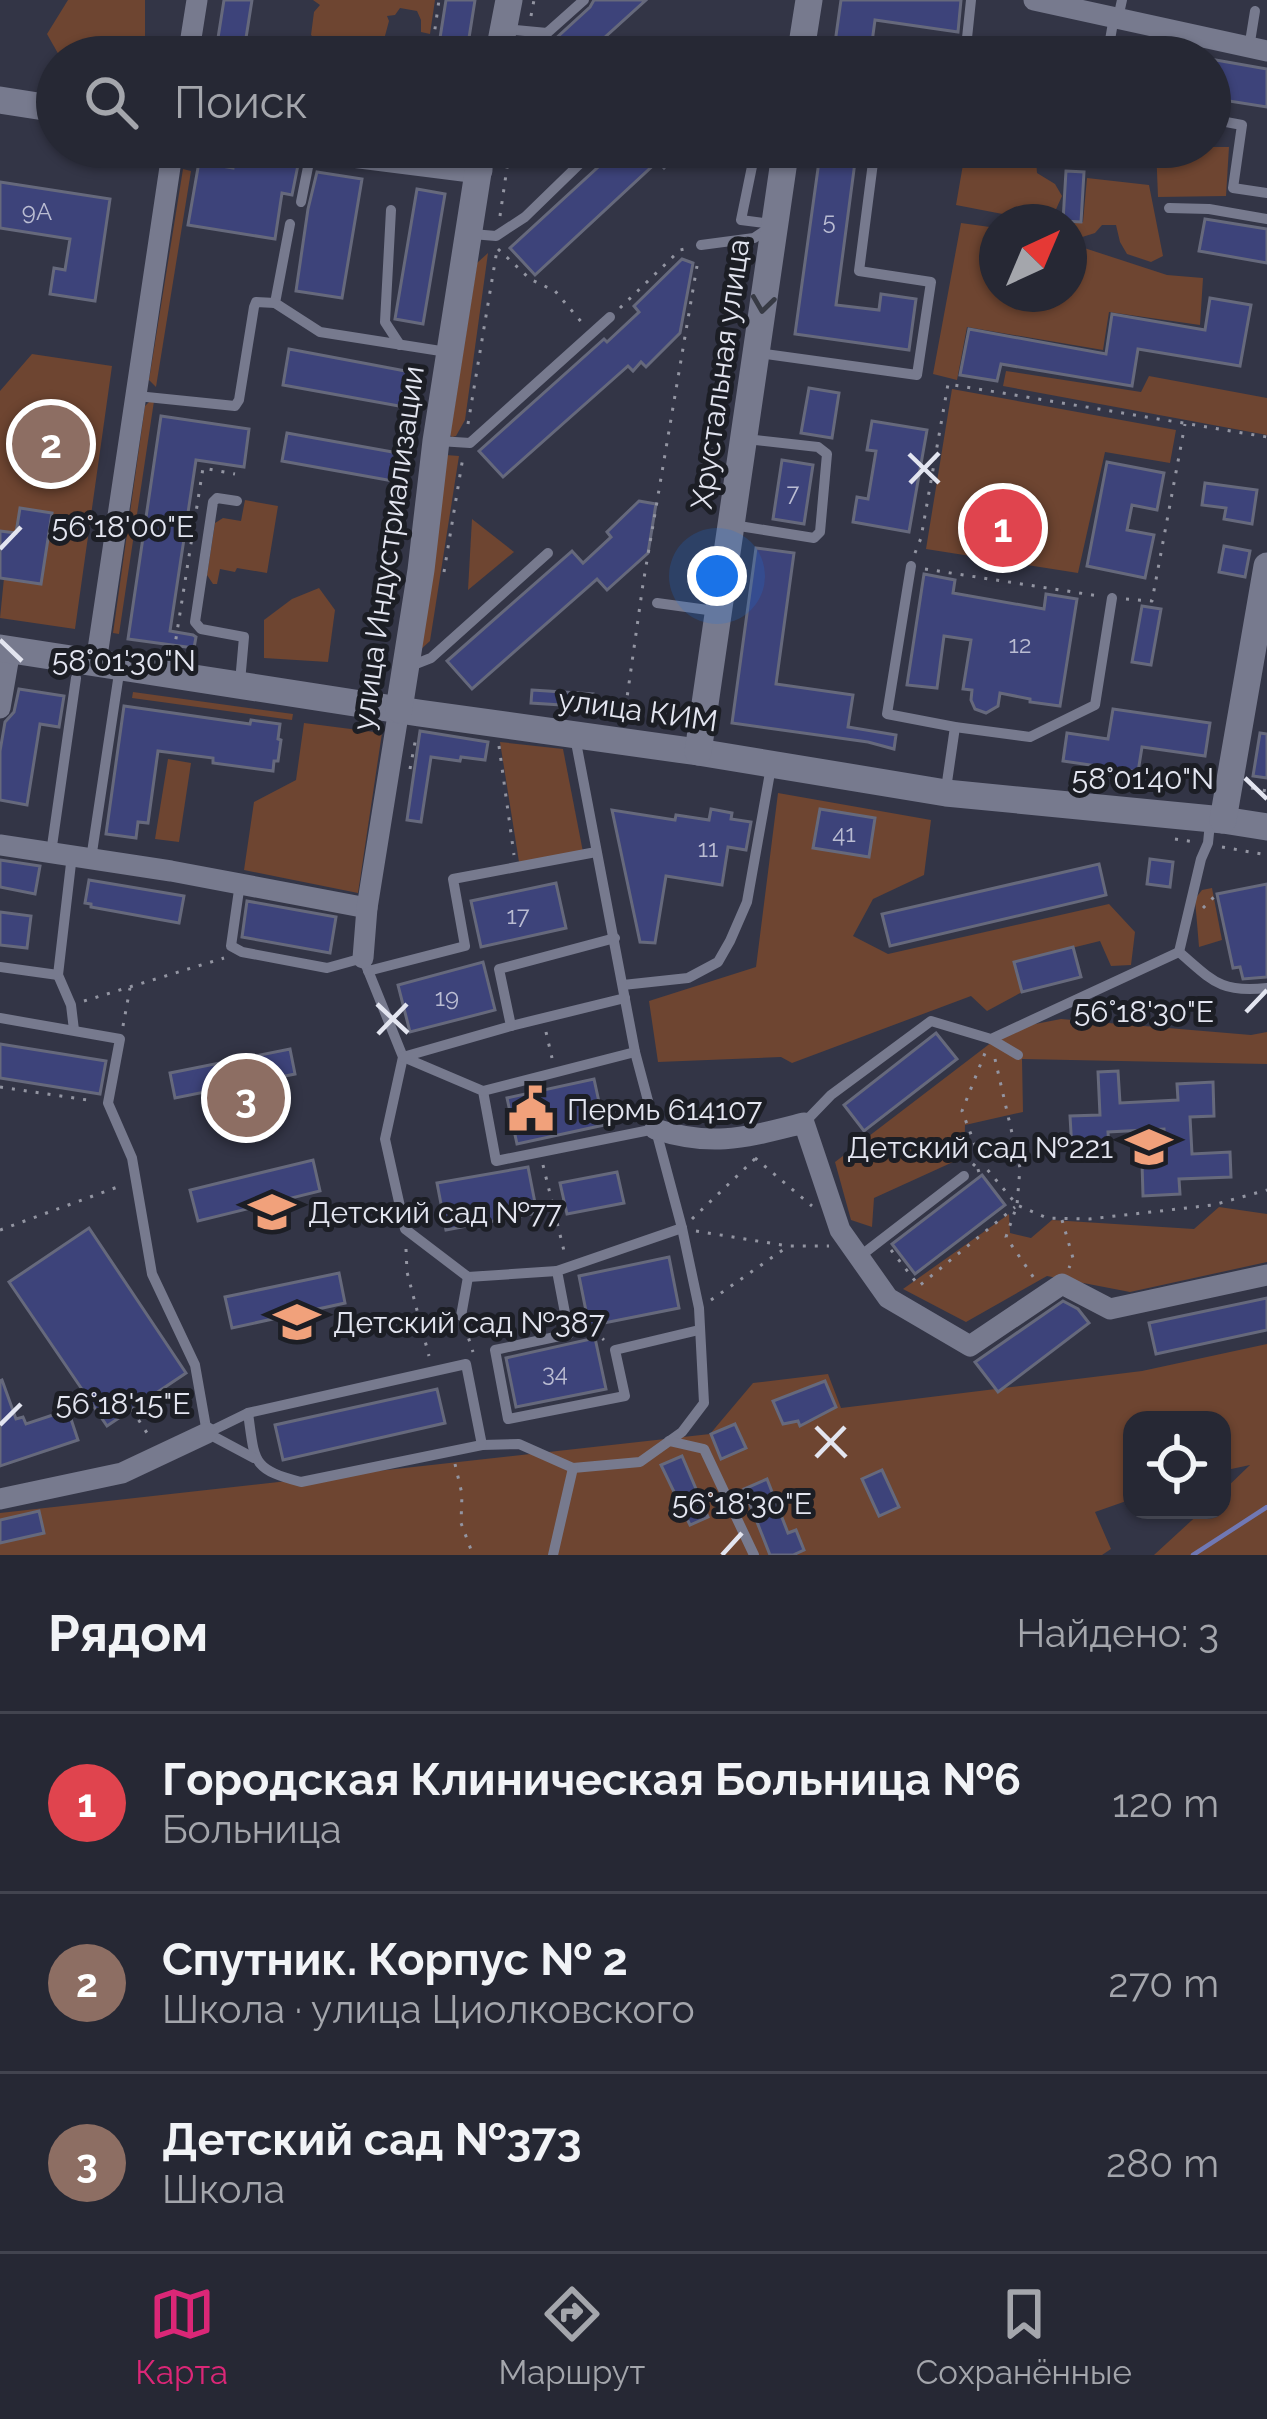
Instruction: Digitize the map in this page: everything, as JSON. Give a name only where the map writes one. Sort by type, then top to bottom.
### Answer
[{"type":"street","points":[[191,36],[197,0]]},
{"type":"street","points":[[506,36],[508,0]]},
{"type":"street","points":[[803,36],[809,0]]},
{"type":"street","points":[[1034,0],[1118,12],[1195,36]]},
{"type":"street","points":[[0,100],[36,106]]},
{"type":"street","points":[[96,674],[169,168]]},
{"type":"street","name":"улица Индустриализации","points":[[365,965],[367,908],[399,710],[451,442],[450,352],[487,239],[494,168]]},
{"type":"street","name":"Хрустальная улица","points":[[698,752],[744,439],[744,399],[757,353],[783,168]]},
{"type":"street","points":[[1217,820],[1267,566]]},
{"type":"street","points":[[0,708],[5,649]]},
{"type":"street","name":"улица КИМ","points":[[5,649],[96,674],[239,685],[946,793],[1267,827]]},
{"type":"street","points":[[0,845],[367,908]]},
{"type":"street","points":[[656,1130],[687,1139],[737,1139],[804,1123],[850,1244],[887,1298],[970,1346],[1054,1290],[1110,1309],[1267,1275]]},
{"type":"street","points":[[0,1499],[122,1473],[208,1433]]},
{"type":"lane","points":[[503,28],[547,33],[584,0]]},
{"type":"lane","points":[[967,36],[971,0]]},
{"type":"lane","points":[[1255,11],[1258,50]]},
{"type":"lane","points":[[1161,36],[1164,29]]},
{"type":"lane","points":[[1164,29],[1164,36]]},
{"type":"lane","points":[[1231,123],[1242,125],[1233,188],[1267,193]]},
{"type":"lane","points":[[301,202],[303,168]]},
{"type":"lane","points":[[487,239],[525,217],[575,168]]},
{"type":"lane","points":[[751,168],[741,220],[774,224]]},
{"type":"lane","points":[[757,353],[917,375],[932,282],[859,271],[872,168]]},
{"type":"lane","points":[[1169,208],[1267,219]]},
{"type":"lane","points":[[391,210],[385,322],[400,345]]},
{"type":"lane","points":[[275,303],[290,224]]},
{"type":"lane","points":[[701,245],[754,238],[774,224]]},
{"type":"lane","points":[[137,395],[235,406],[254,307],[261,300],[275,303],[320,332],[450,352]]},
{"type":"lane","points":[[451,442],[470,442],[610,317]]},
{"type":"lane","points":[[731,525],[814,538],[820,532],[827,454],[818,447],[744,439]]},
{"type":"lane","points":[[237,501],[217,498],[213,502],[194,622],[200,629],[244,638],[239,685]]},
{"type":"lane","points":[[406,668],[430,658],[548,553]]},
{"type":"lane","points":[[911,566],[886,714],[955,727],[1030,737],[1095,705],[1112,598]]},
{"type":"lane","points":[[657,603],[718,612]]},
{"type":"lane","points":[[74,1030],[71,1005],[58,975],[96,674]]},
{"type":"lane","points":[[71,856],[96,674]]},
{"type":"lane","points":[[946,793],[955,727]]},
{"type":"lane","points":[[208,1433],[254,1458],[272,1474],[302,1482],[482,1444],[519,1444],[573,1468],[640,1462],[682,1432],[704,1403],[699,1308],[635,1052],[575,734]]},
{"type":"lane","points":[[403,1057],[624,992],[688,978],[718,962],[747,902],[771,764]]},
{"type":"lane","points":[[1179,952],[1201,859],[1217,820]]},
{"type":"lane","points":[[240,883],[231,946],[327,968],[365,965],[465,946],[453,879],[596,852]]},
{"type":"lane","points":[[511,1026],[499,970],[615,938]]},
{"type":"lane","points":[[1179,952],[1212,981],[1239,991],[1267,988]]},
{"type":"lane","points":[[991,1040],[1179,952]]},
{"type":"lane","points":[[365,965],[403,1057],[385,1139],[405,1229],[468,1277],[563,1270],[682,1228]]},
{"type":"lane","points":[[0,967],[58,975]]},
{"type":"lane","points":[[0,1018],[120,1039],[108,1103],[132,1158],[152,1274],[195,1365],[208,1433]]},
{"type":"lane","points":[[804,1123],[832,1094],[931,1021],[991,1040],[1018,1055]]},
{"type":"lane","points":[[403,1057],[483,1091],[635,1052]]},
{"type":"lane","points":[[483,1091],[496,1161],[656,1130]]},
{"type":"lane","points":[[850,1244],[883,1239],[964,1177]]},
{"type":"lane","points":[[563,1270],[569,1334],[495,1349],[508,1419],[625,1396],[614,1350],[699,1330]]},
{"type":"lane","points":[[460,1316],[468,1277]]},
{"type":"lane","points":[[208,1433],[248,1414],[466,1364],[482,1444]]},
{"type":"lane","points":[[248,1414],[254,1458]]},
{"type":"lane","points":[[669,1441],[704,1449],[754,1555]]},
{"type":"lane","points":[[553,1555],[573,1468]]},
{"type":"path","points":[[434,36],[439,0]]},
{"type":"path","points":[[444,572],[451,442],[487,239],[494,168]]},
{"type":"path","points":[[487,239],[530,280],[554,291],[592,334]]},
{"type":"path","points":[[610,317],[680,250],[701,245],[624,722]]},
{"type":"path","points":[[1185,424],[1152,601],[911,566],[921,538],[948,384],[1267,437]]},
{"type":"path","points":[[497,738],[516,867]]},
{"type":"path","points":[[1239,787],[1267,791]]},
{"type":"path","points":[[71,1005],[242,952]]},
{"type":"path","points":[[120,1039],[130,986]]},
{"type":"path","points":[[543,1018],[555,1072]]},
{"type":"path","points":[[964,1177],[980,1158],[962,1111],[991,1040]]},
{"type":"path","points":[[991,1040],[1020,1168],[1017,1205],[1006,1238],[1054,1290],[1073,1258],[1062,1219]]},
{"type":"path","points":[[0,1087],[108,1103]]},
{"type":"path","points":[[737,1139],[850,1244]]},
{"type":"path","points":[[682,1228],[771,1147]]},
{"type":"path","points":[[540,1151],[563,1270]]},
{"type":"path","points":[[964,1177],[986,1168],[1017,1205],[1062,1219],[1213,1205],[1267,1190]]},
{"type":"path","points":[[0,1230],[136,1180]]},
{"type":"path","points":[[883,1239],[919,1286],[1017,1205]]},
{"type":"path","points":[[682,1228],[788,1246],[850,1244]]},
{"type":"path","points":[[405,1229],[407,1272],[433,1371]]},
{"type":"path","points":[[699,1308],[788,1246]]},
{"type":"path","points":[[460,1316],[473,1351],[466,1364]]},
{"type":"path","points":[[569,1334],[595,1332],[614,1350]]},
{"type":"path","points":[[132,1410],[162,1456]]},
{"type":"path","points":[[452,1451],[462,1494],[461,1523],[472,1555]]},
{"type":"shaded area","points":[[68,0],[145,0],[145,36],[47,34]]},
{"type":"shaded area","points":[[313,0],[435,0],[430,34],[421,32],[417,11],[400,8],[387,16],[385,36],[312,36],[314,12],[320,5]]},
{"type":"shaded area","points":[[962,168],[1037,168],[1062,196],[1058,204],[979,204],[979,209],[956,205]]},
{"type":"shaded area","points":[[1157,168],[1228,168],[1226,196],[1158,197]]},
{"type":"shaded area","points":[[183,169],[191,171],[156,387],[149,380]]},
{"type":"shaded area","points":[[1087,178],[1149,185],[1163,256],[1151,262],[1127,254],[1116,225],[1102,225],[1087,236]]},
{"type":"shaded area","points":[[961,223],[979,226],[979,312],[1087,312],[1087,249],[1167,275],[1203,278],[1200,325],[1109,312],[1103,350],[967,327],[957,380],[933,374]]},
{"type":"shaded area","points":[[488,253],[465,420],[452,437],[477,263]]},
{"type":"shaded area","points":[[32,354],[112,366],[75,629],[0,618],[4,578],[41,583],[52,514],[16,533],[0,531],[0,391]]},
{"type":"shaded area","points":[[1006,371],[1141,392],[1149,376],[1267,398],[1267,435],[1003,386]]},
{"type":"shaded area","points":[[952,389],[1176,430],[1170,463],[1105,452],[1078,573],[926,549]]},
{"type":"shaded area","points":[[154,401],[119,634],[113,633],[145,406]]},
{"type":"shaded area","points":[[446,455],[459,456],[430,641],[420,650]]},
{"type":"shaded area","points":[[245,500],[278,506],[267,573],[220,569],[217,584],[213,584],[207,575],[215,523],[223,518],[241,521]]},
{"type":"shaded area","points":[[472,519],[514,552],[468,590]]},
{"type":"shaded area","points":[[319,588],[335,610],[328,662],[264,658],[264,620],[292,599]]},
{"type":"shaded area","points":[[133,692],[293,714],[292,720],[132,698]]},
{"type":"shaded area","points":[[304,723],[382,733],[358,893],[244,870],[254,802],[296,780]]},
{"type":"shaded area","points":[[500,742],[563,749],[583,852],[519,862]]},
{"type":"shaded area","points":[[168,759],[191,763],[179,842],[155,839]]},
{"type":"shaded area","points":[[778,793],[931,820],[924,875],[873,899],[853,936],[888,954],[1109,904],[1135,932],[1131,965],[1111,966],[1100,941],[1015,962],[1022,992],[987,1011],[971,996],[792,1063],[781,1057],[658,1062],[649,1001],[756,967]]},
{"type":"shaded area","points":[[1212,888],[1222,940],[1199,947],[1195,899],[1202,890]]},
{"type":"shaded area","points":[[1061,1019],[1251,1035],[1267,1032],[1267,1064],[1022,1059],[1023,1112],[965,1125],[964,1157],[874,1198],[872,1227],[851,1220],[835,1162],[1009,1029]]},
{"type":"shaded area","points":[[1219,1207],[1267,1214],[1267,1262],[1130,1292],[1047,1276],[966,1322],[903,1289],[1009,1214],[1010,1233],[1031,1238],[1052,1220],[1194,1229]]},
{"type":"shaded area","points":[[1267,1344],[1267,1555],[1154,1555],[1193,1519],[1231,1519],[1231,1483],[1250,1465],[1231,1469],[1231,1411],[1123,1411],[1123,1502],[1095,1512],[1111,1549],[1102,1555],[0,1555],[0,1513],[710,1434],[753,1383],[828,1374],[841,1408],[1142,1371]]},
{"type":"building","points":[[224,0],[252,0],[246,36],[218,36]]},
{"type":"building","points":[[446,0],[475,0],[469,36],[440,36]]},
{"type":"building","points":[[594,0],[646,0],[606,36],[558,36]]},
{"type":"building","points":[[841,0],[961,0],[958,32],[875,20],[873,36],[836,36]]},
{"type":"building","points":[[1231,63],[1267,69],[1267,107],[1231,101]]},
{"type":"building","points":[[198,168],[297,168],[292,195],[282,193],[275,239],[188,225]]},
{"type":"building","points":[[597,168],[650,168],[535,275],[510,248]]},
{"type":"building","points":[[818,168],[854,168],[836,305],[879,310],[881,294],[916,299],[909,350],[795,334]]},
{"type":"building","points":[[1066,171],[1084,172],[1082,204],[1064,204]]},
{"type":"building","points":[[317,172],[362,179],[342,298],[296,291]]},
{"type":"building","points":[[0,182],[110,199],[95,301],[50,294],[54,268],[65,270],[70,239],[0,228]]},
{"type":"building","points":[[417,189],[445,194],[423,324],[395,319]]},
{"type":"building","points":[[1205,219],[1267,229],[1267,263],[1199,251]]},
{"type":"building","points":[[682,259],[693,263],[680,333],[646,367],[641,362],[633,371],[628,366],[503,477],[479,451],[639,312],[634,306]]},
{"type":"building","points":[[1210,298],[1251,305],[1240,366],[1138,349],[1132,386],[1001,364],[997,381],[960,375],[969,329],[1106,354],[1112,314],[1205,330]]},
{"type":"building","points":[[289,349],[416,373],[410,408],[283,385]]},
{"type":"building","points":[[809,388],[839,393],[832,438],[801,433]]},
{"type":"building","points":[[161,416],[249,429],[244,467],[196,460],[170,631],[196,637],[194,648],[128,639]]},
{"type":"building","points":[[872,421],[927,430],[909,532],[853,522],[857,497],[868,499],[876,451],[867,450]]},
{"type":"building","points":[[287,433],[398,453],[393,481],[282,461]]},
{"type":"building","points":[[782,460],[813,465],[804,524],[773,519]]},
{"type":"building","points":[[1107,462],[1164,473],[1157,510],[1132,505],[1127,530],[1154,535],[1145,578],[1087,566]]},
{"type":"building","points":[[1205,483],[1257,490],[1252,524],[1224,519],[1226,508],[1202,505]]},
{"type":"building","points":[[639,501],[656,504],[648,553],[607,590],[597,579],[472,689],[447,661],[572,551],[583,563]]},
{"type":"building","points":[[20,508],[52,513],[41,584],[0,578],[0,531],[16,533]]},
{"type":"building","points":[[1224,546],[1250,551],[1245,577],[1219,572]]},
{"type":"building","points":[[756,548],[794,553],[776,684],[853,695],[848,727],[896,735],[894,749],[732,723]]},
{"type":"building","points":[[924,574],[955,580],[953,593],[1044,609],[1046,594],[1077,599],[1060,706],[1000,693],[998,706],[986,713],[975,709],[972,690],[963,689],[971,640],[944,636],[937,688],[907,685]]},
{"type":"building","points":[[1142,606],[1161,609],[1151,665],[1132,662]]},
{"type":"building","points":[[19,689],[64,696],[59,727],[40,724],[27,805],[0,800],[0,751],[5,722],[14,712]]},
{"type":"building","points":[[532,690],[593,694],[592,707],[531,703]]},
{"type":"building","points":[[124,706],[280,724],[278,761],[273,771],[158,751],[148,823],[138,822],[136,838],[106,834]]},
{"type":"building","points":[[1113,709],[1210,723],[1205,756],[1142,747],[1138,772],[1063,761],[1067,733],[1108,739]]},
{"type":"building","points":[[420,731],[488,742],[485,760],[431,757],[421,822],[407,820]]},
{"type":"building","points":[[1260,733],[1267,734],[1267,778],[1253,776]]},
{"type":"building","points":[[711,809],[751,822],[746,850],[728,847],[722,885],[666,876],[655,943],[640,942],[612,810],[709,820]]},
{"type":"building","points":[[820,809],[875,818],[869,857],[813,848]]},
{"type":"building","points":[[1150,859],[1173,862],[1170,887],[1147,884]]},
{"type":"building","points":[[0,860],[40,866],[35,894],[0,887]]},
{"type":"building","points":[[1099,864],[1106,895],[890,946],[882,914]]},
{"type":"building","points":[[89,880],[184,896],[179,923],[91,907],[85,903]]},
{"type":"building","points":[[556,883],[566,928],[481,947],[471,901]]},
{"type":"building","points":[[1267,884],[1267,977],[1243,979],[1240,967],[1233,968],[1217,894]]},
{"type":"building","points":[[247,901],[336,917],[330,953],[242,937]]},
{"type":"building","points":[[0,912],[31,916],[27,948],[0,945]]},
{"type":"building","points":[[1073,947],[1081,977],[1022,992],[1014,962]]},
{"type":"building","points":[[483,962],[495,1010],[410,1032],[398,985]]},
{"type":"building","points":[[936,1033],[957,1059],[864,1131],[844,1105]]},
{"type":"building","points":[[0,1044],[106,1061],[100,1094],[0,1078]]},
{"type":"building","points":[[290,1049],[295,1074],[175,1098],[170,1073]]},
{"type":"building","points":[[1118,1071],[1120,1103],[1178,1100],[1177,1084],[1213,1082],[1214,1116],[1190,1117],[1192,1154],[1230,1152],[1231,1177],[1179,1179],[1180,1194],[1143,1196],[1142,1163],[1166,1162],[1164,1129],[1108,1132],[1109,1148],[1072,1150],[1070,1116],[1100,1115],[1098,1072]]},
{"type":"building","points":[[594,1079],[604,1125],[517,1144],[507,1098]]},
{"type":"building","points":[[313,1160],[320,1191],[198,1221],[190,1190]]},
{"type":"building","points":[[528,1167],[537,1213],[446,1230],[437,1183]]},
{"type":"building","points":[[617,1172],[624,1203],[567,1214],[560,1183]]},
{"type":"building","points":[[982,1175],[1005,1205],[915,1274],[892,1244]]},
{"type":"building","points":[[89,1228],[186,1373],[107,1426],[9,1282]]},
{"type":"building","points":[[669,1257],[679,1308],[589,1326],[579,1276]]},
{"type":"building","points":[[339,1273],[345,1303],[232,1328],[225,1297]]},
{"type":"building","points":[[1267,1298],[1267,1330],[1156,1354],[1149,1323]]},
{"type":"building","points":[[1063,1301],[1089,1323],[998,1392],[975,1362]]},
{"type":"building","points":[[595,1338],[606,1389],[516,1407],[506,1358]]},
{"type":"building","points":[[2,1380],[16,1419],[23,1417],[26,1424],[68,1410],[78,1440],[0,1466]]},
{"type":"building","points":[[825,1381],[836,1407],[800,1426],[798,1421],[783,1424],[773,1401]]},
{"type":"building","points":[[437,1389],[445,1423],[283,1460],[275,1425]]},
{"type":"building","points":[[735,1424],[746,1448],[721,1459],[711,1434]]},
{"type":"building","points":[[682,1456],[708,1517],[690,1525],[661,1465]]},
{"type":"building","points":[[882,1470],[899,1507],[879,1516],[862,1479]]},
{"type":"building","points":[[767,1479],[788,1533],[796,1530],[804,1550],[793,1555],[770,1555],[744,1489]]},
{"type":"building","points":[[39,1511],[44,1533],[0,1543],[0,1520]]},
{"type":"waterway","points":[[1193,1555],[1267,1507]]},
{"type":"place","name":"Спутник. Корпус № 2","points":[[51,444]]},
{"type":"place","name":"Городская Клиническая Больница №6","points":[[1003,528]]},
{"type":"place","name":"Детский сад №373","points":[[246,1098]]},
{"type":"place","name":"Пермь 614107","points":[[531,1109]]},
{"type":"place","name":"Детский сад №221","points":[[1149,1147]]},
{"type":"place","name":"Детский сад №77","points":[[272,1212]]},
{"type":"place","name":"Детский сад №387","points":[[297,1322]]}]
